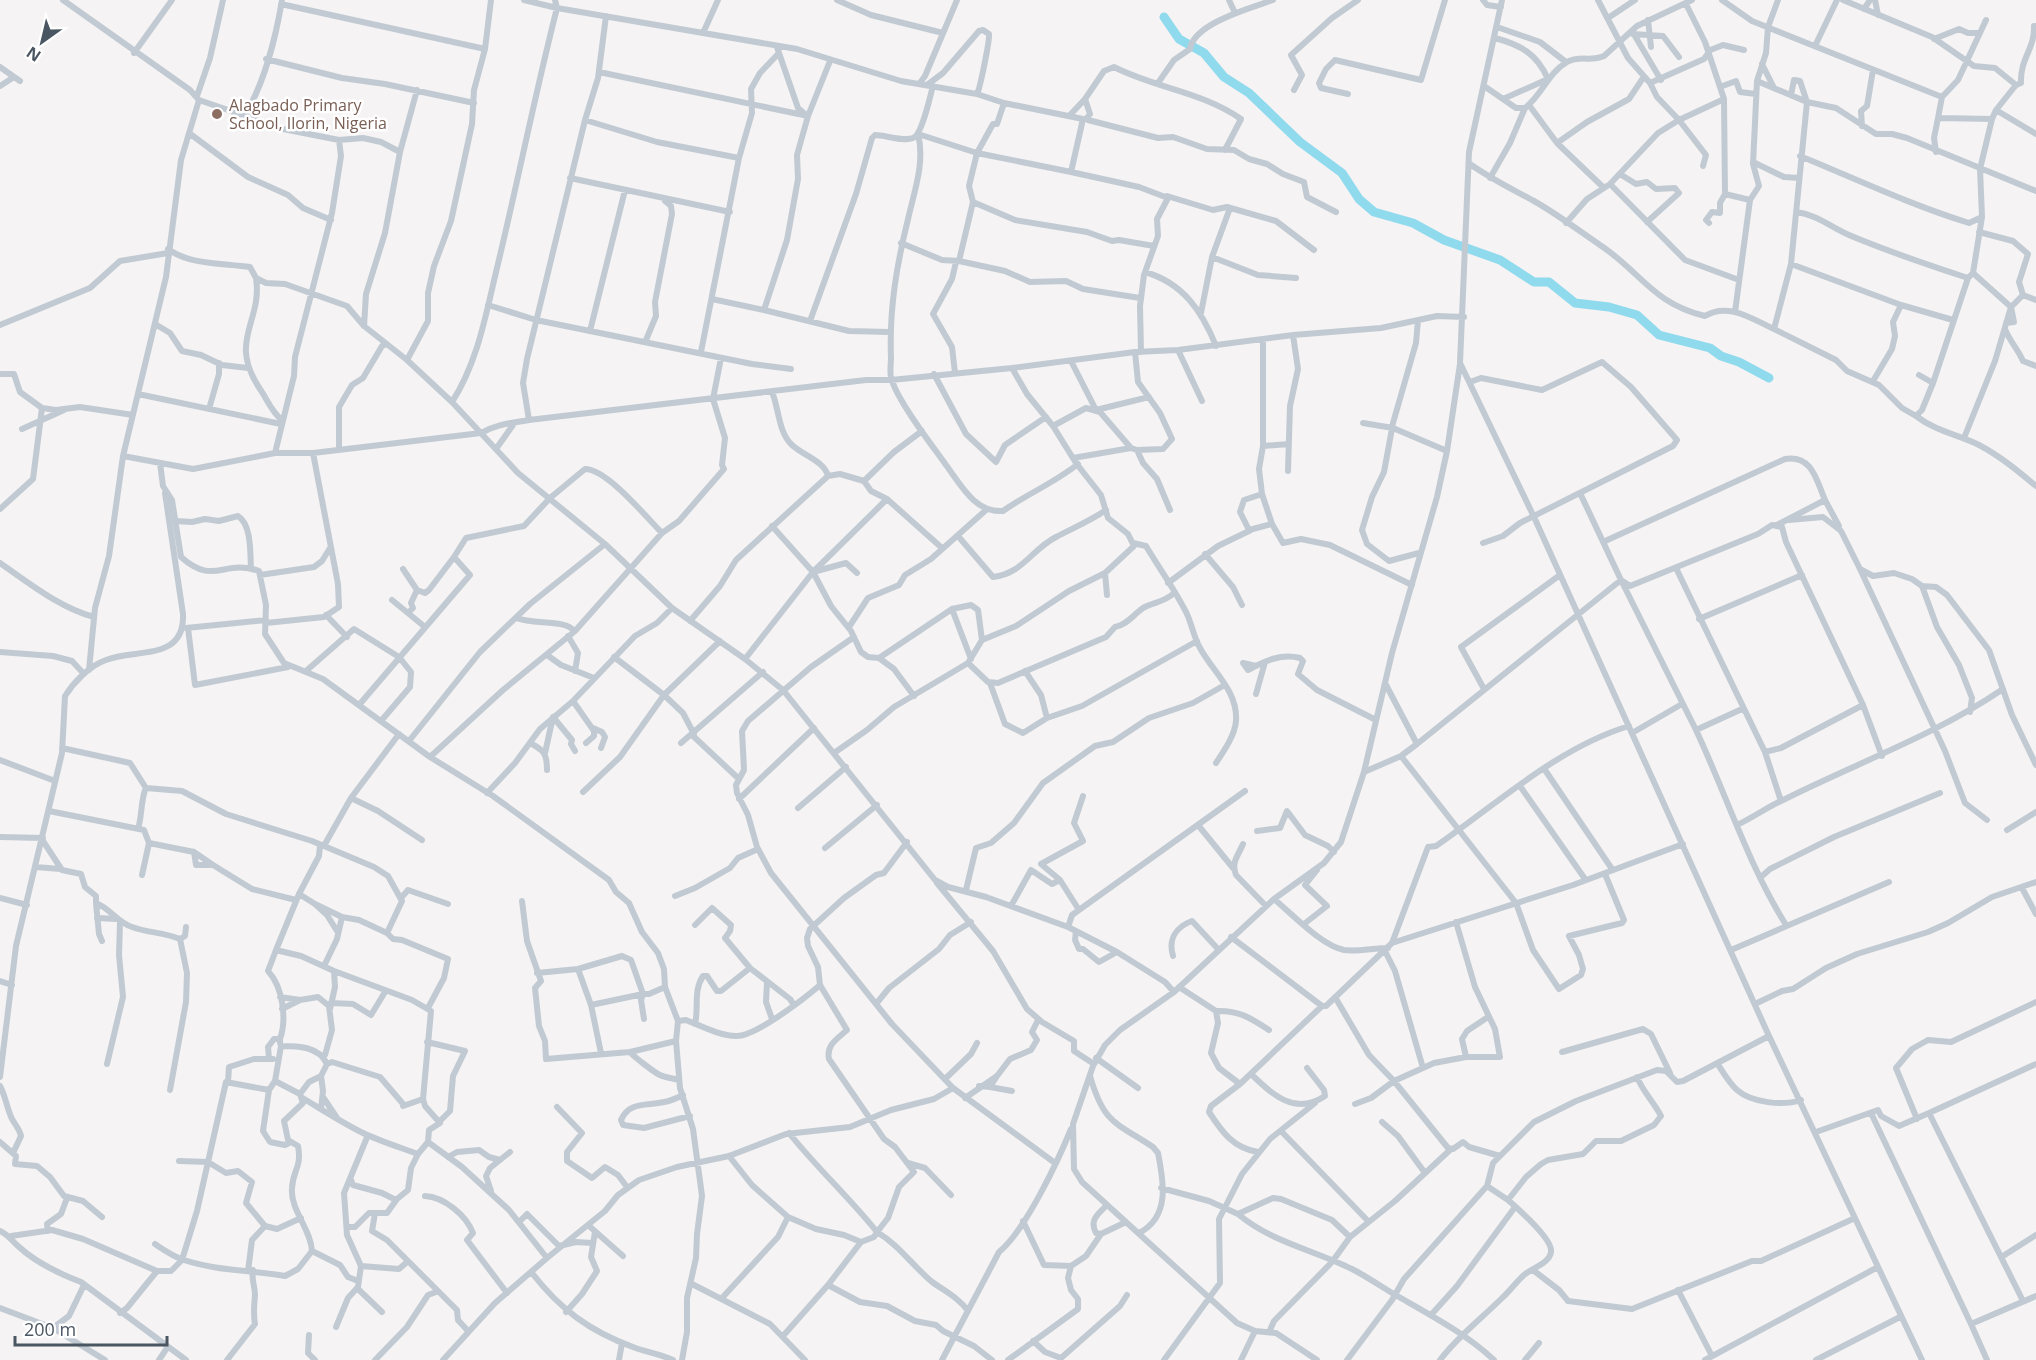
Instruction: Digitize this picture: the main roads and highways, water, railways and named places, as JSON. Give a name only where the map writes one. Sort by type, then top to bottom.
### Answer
[{"type":"waterway","points":[[1164,17],[1179,39],[1204,53],[1224,77],[1249,93],[1300,142],[1342,173],[1359,199],[1374,212],[1413,223],[1444,240],[1500,260],[1534,282],[1549,282],[1575,303],[1609,307],[1637,315],[1659,335],[1710,348],[1721,356],[1739,362],[1769,378]]},
{"type":"place","name":"Alagbado Primary School, Ilorin, Nigeria","points":[[217,114]]}]
